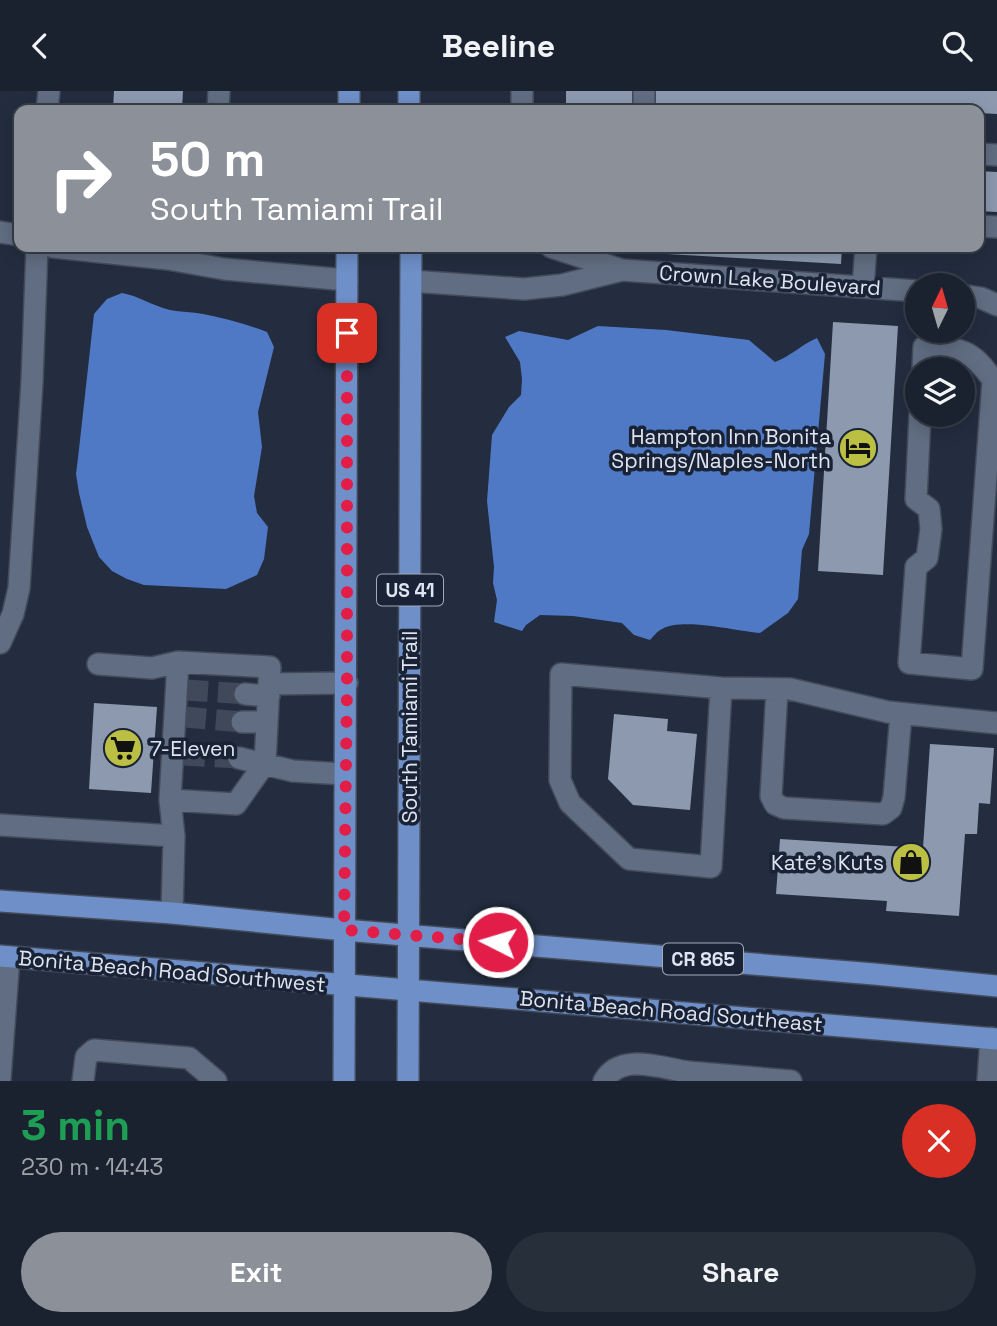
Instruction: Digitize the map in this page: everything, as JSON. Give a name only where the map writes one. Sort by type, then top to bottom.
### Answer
[{"type":"main road","name":"US 41","points":[[344,1081],[347,252]]},
{"type":"main road","name":"South Tamiami Trail","points":[[408,1081],[411,252]]},
{"type":"main road","name":"CR 865","points":[[0,901],[172,913],[344,930],[997,984]]},
{"type":"main road","name":"Bonita Beach Road Southwest","points":[[5,956],[344,985]]},
{"type":"main road","name":"Bonita Beach Road Southeast","points":[[344,985],[994,1038]]},
{"type":"street","points":[[0,643],[13,614],[19,588],[37,252]]},
{"type":"street","points":[[101,252],[168,259],[224,269],[347,279]]},
{"type":"street","name":"Crown Lake Boulevard","points":[[566,252],[622,270],[905,290]]},
{"type":"street","points":[[617,252],[622,270]]},
{"type":"street","points":[[863,287],[866,252]]},
{"type":"street","name":"Crown Lake Boulevard","points":[[411,281],[524,289],[562,285],[622,270]]},
{"type":"street","points":[[975,297],[997,305]]},
{"type":"street","points":[[924,357],[924,347],[953,348],[972,357]]},
{"type":"street","points":[[919,427],[916,499],[929,509],[931,529],[927,558],[916,567],[909,663],[972,669],[991,500],[993,380],[975,358]]},
{"type":"street","points":[[172,913],[174,836],[170,800],[178,754],[182,690],[178,662]]},
{"type":"street","points":[[98,664],[152,668],[178,662],[270,667],[265,763],[236,804],[170,800]]},
{"type":"street","points":[[721,688],[711,867],[629,859],[570,803],[559,780],[561,674],[721,688],[790,689],[901,714],[997,723]]},
{"type":"street","points":[[245,694],[347,683]]},
{"type":"street","points":[[777,689],[771,796],[775,804],[784,808],[883,814],[891,808],[901,714]]},
{"type":"street","points":[[242,722],[267,722]]},
{"type":"street","points":[[239,758],[293,771],[344,774]]},
{"type":"street","points":[[0,825],[174,836]]},
{"type":"street","points":[[0,1079],[5,956]]},
{"type":"street","points":[[988,1081],[994,1038]]},
{"type":"street","points":[[83,1081],[86,1058],[93,1050],[189,1058],[216,1081]]},
{"type":"street","points":[[604,1081],[616,1067],[627,1063],[688,1077],[791,1081]]},
{"type":"water","points":[[122,293],[170,310],[199,313],[259,329],[267,332],[274,347],[258,412],[262,447],[254,496],[257,513],[268,527],[264,559],[257,575],[226,589],[144,585],[127,579],[112,571],[99,557],[87,527],[76,474],[94,314],[107,299]]},
{"type":"water","points":[[598,326],[666,330],[749,340],[775,362],[817,338],[825,354],[809,534],[802,550],[798,599],[788,613],[760,633],[683,624],[662,629],[650,640],[634,635],[622,623],[573,616],[540,615],[522,631],[494,622],[497,600],[493,583],[494,567],[487,501],[492,435],[509,407],[521,395],[522,379],[520,362],[505,337],[519,331],[568,340]]},
{"type":"building","points":[[114,91],[183,91],[182,105],[113,105]]},
{"type":"building","points":[[566,91],[637,91],[637,105],[566,105]]},
{"type":"building","points":[[654,91],[997,91],[997,114],[984,113],[984,105],[653,105]]},
{"type":"building","points":[[984,171],[997,172],[997,212],[984,211]]},
{"type":"building","points":[[649,252],[842,252],[841,264]]},
{"type":"building","name":"Hampton Inn Bonita Springs/Naples-North","points":[[833,322],[898,326],[883,575],[818,571]]},
{"type":"building","name":"7-Eleven","points":[[94,703],[157,707],[151,793],[89,789]]},
{"type":"building","points":[[614,714],[668,719],[667,731],[697,734],[690,810],[633,805],[608,779]]},
{"type":"building","points":[[930,744],[994,748],[990,804],[979,803],[977,834],[965,834],[959,916],[886,911],[887,901],[776,894],[780,839],[923,848]]},
{"type":"tunnel","points":[[187,690],[245,694]]},
{"type":"tunnel","points":[[185,717],[242,722]]},
{"type":"tunnel","points":[[184,755],[239,758]]},
{"type":"place","name":"Hampton Inn Bonita Springs/Naples-North","points":[[858,448]]},
{"type":"place","name":"7-Eleven","points":[[123,748]]},
{"type":"place","name":"Kate's Kuts","points":[[911,862]]},
{"type":"route","points":[[347,333],[344,930],[498,942]]}]
